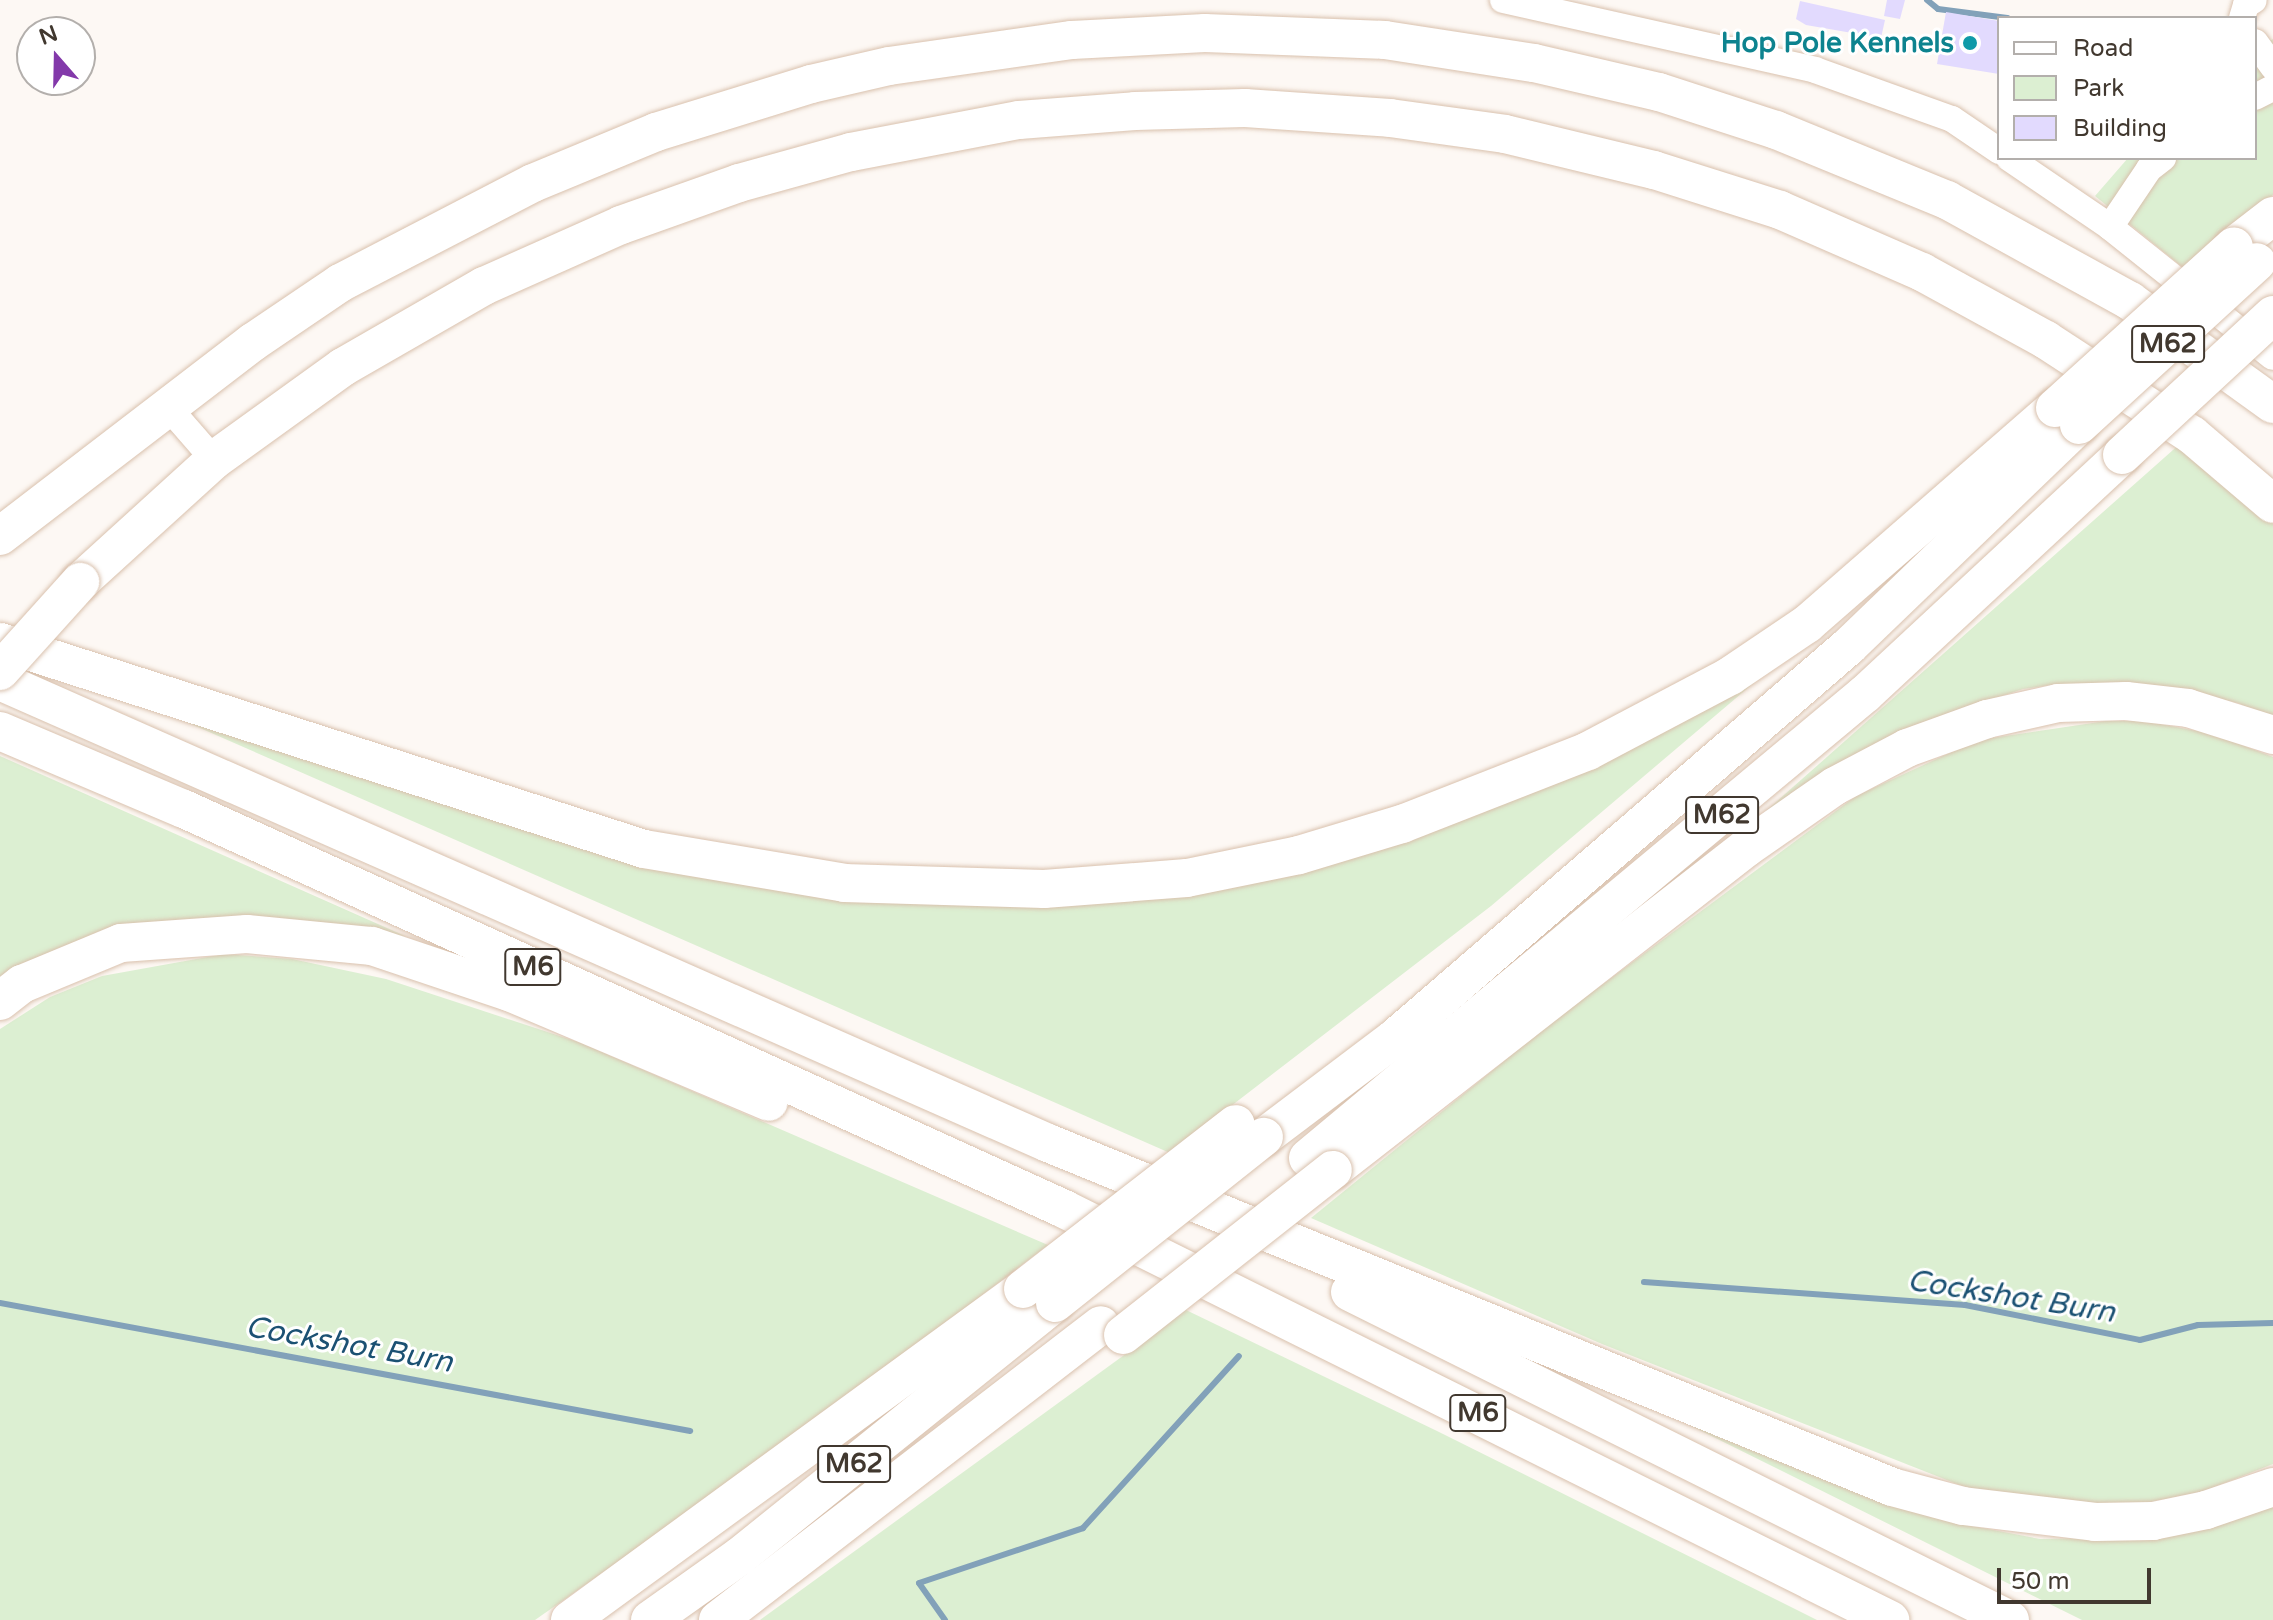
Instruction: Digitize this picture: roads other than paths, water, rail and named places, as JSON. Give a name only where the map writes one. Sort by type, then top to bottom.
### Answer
[{"type":"highway","points":[[0,536],[168,407],[340,283],[459,218],[656,132],[889,66],[1072,40],[1205,33],[1385,40],[1534,63],[1659,92],[1776,130],[1947,200],[2130,301],[2273,404]]},
{"type":"highway","points":[[0,671],[80,582],[214,460],[343,367],[484,286],[621,225],[739,183],[851,152],[1019,120],[1245,108],[1390,118],[1505,134],[1654,170],[1780,210],[1922,272],[2046,340],[2192,435],[2273,503]]},
{"type":"highway","points":[[0,642],[644,849],[844,883],[1044,889],[1187,878],[1299,855],[1402,824],[1588,751],[1730,676],[1807,624],[2067,417],[2255,252],[2273,216]]},
{"type":"highway","name":"M62","points":[[718,1620],[957,1439],[1112,1330],[1320,1164],[1865,694],[2273,315]]},
{"type":"highway","name":"M62","points":[[650,1620],[740,1556],[1039,1296],[1250,1130],[1491,952],[1849,646],[2067,417]]},
{"type":"highway","name":"M6","points":[[0,681],[1048,1143],[2010,1620]]},
{"type":"highway","points":[[1320,1164],[1746,848],[1835,786],[1907,748],[1987,719],[2058,703],[2126,701],[2188,708],[2273,735]]},
{"type":"highway","name":"M6","points":[[0,731],[184,809],[1064,1209],[1890,1620]]},
{"type":"highway","points":[[0,1001],[22,984],[121,943],[247,934],[372,946],[509,992],[840,1132],[1064,1209]]},
{"type":"highway","points":[[1048,1143],[1892,1487],[1963,1506],[2095,1522],[2166,1518],[2273,1487]]},
{"type":"highway","points":[[570,1620],[1039,1296]]},
{"type":"street","points":[[1503,0],[1815,70],[1952,119],[1997,150]]},
{"type":"street","points":[[2243,16],[2246,5],[2254,0]]},
{"type":"street","points":[[2257,45],[2273,67]]},
{"type":"street","points":[[2012,160],[2110,227],[2273,357]]},
{"type":"street","points":[[2110,227],[2149,169],[2160,160]]},
{"type":"street","points":[[168,407],[214,460]]},
{"type":"waterway","points":[[1927,0],[1938,9],[1997,17]]},
{"type":"waterway","name":"Cockshot Burn","points":[[1644,1282],[1965,1305],[2140,1340],[2198,1325],[2273,1323]]},
{"type":"waterway","name":"Cockshot Burn","points":[[0,1303],[690,1431]]},
{"type":"waterway","name":"Cockshot Burn","points":[[945,1620],[919,1583],[1083,1528],[1239,1356]]},
{"type":"place","name":"Hop Pole Kennels","points":[[1970,43]]}]
